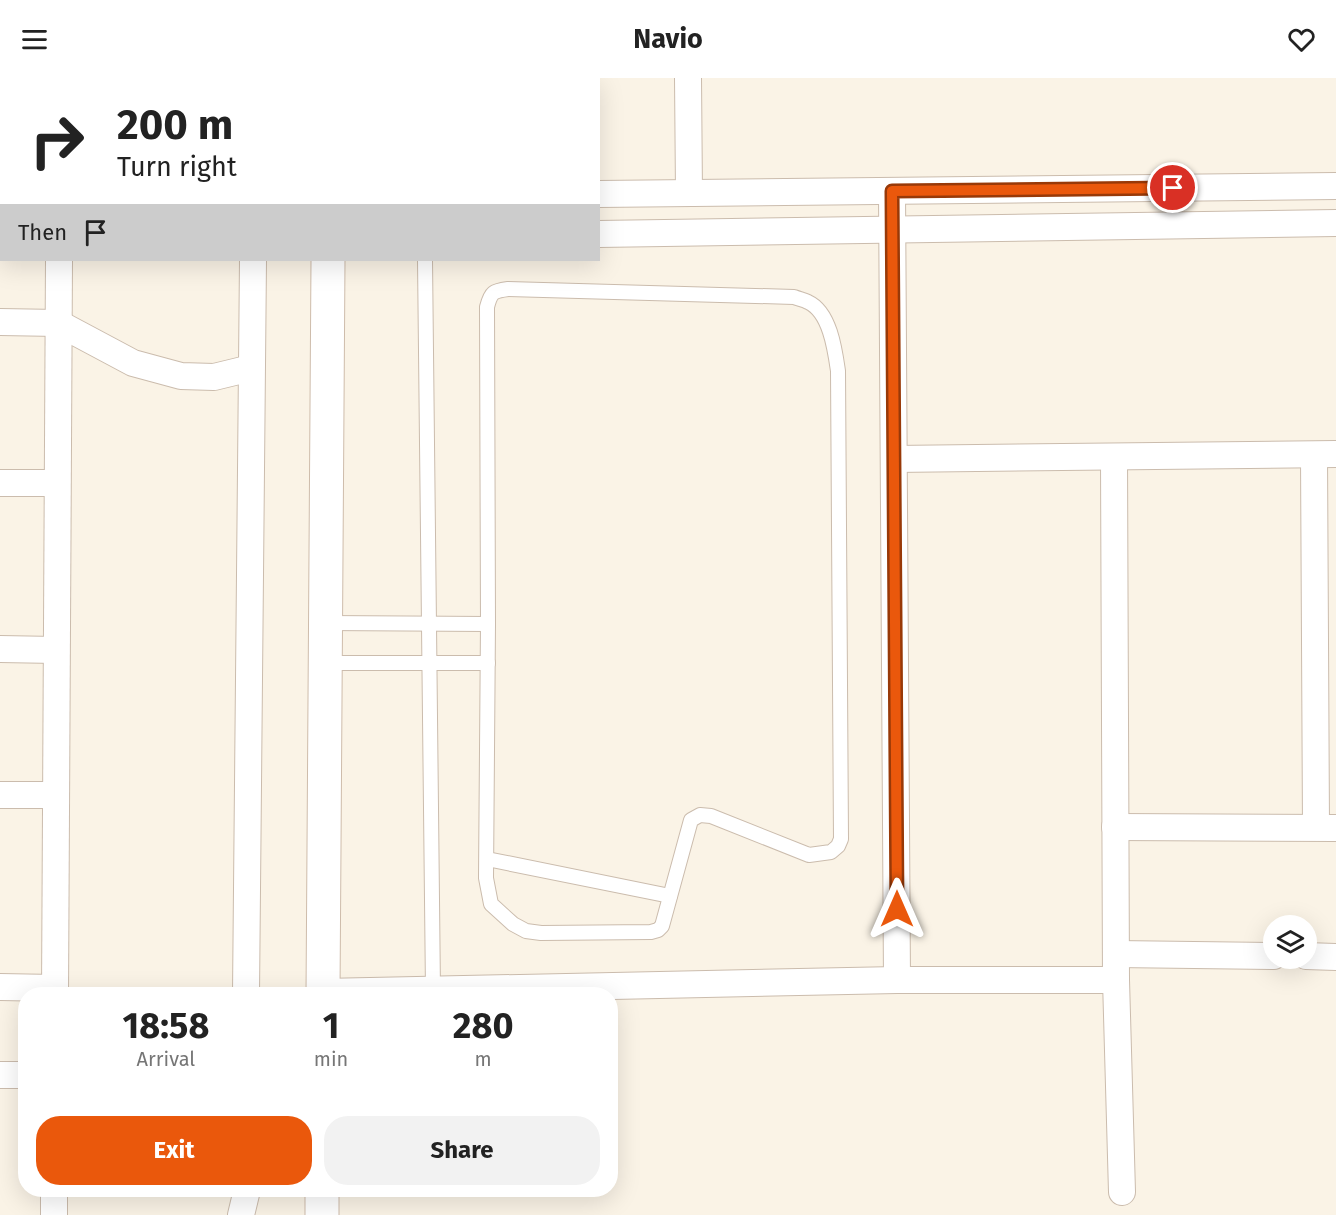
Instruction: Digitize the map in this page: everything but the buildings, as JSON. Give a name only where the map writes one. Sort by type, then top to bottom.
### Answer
[{"type":"street","points":[[688,78],[689,194]]},
{"type":"street","points":[[600,194],[1336,186]]},
{"type":"street","points":[[892,191],[897,980]]},
{"type":"street","points":[[600,234],[1336,223]]},
{"type":"street","points":[[55,987],[58,261]]},
{"type":"street","points":[[246,987],[252,261]]},
{"type":"street","points":[[323,987],[328,261]]},
{"type":"street","points":[[0,322],[58,323],[133,363],[181,376],[214,378],[251,368]]},
{"type":"street","points":[[894,459],[1325,454],[1326,828],[1115,827]]},
{"type":"street","points":[[1114,457],[1116,980],[1122,1192]]},
{"type":"street","points":[[0,483],[57,483]]},
{"type":"street","points":[[0,649],[56,650]]},
{"type":"street","points":[[0,795],[56,795]]},
{"type":"street","points":[[1116,954],[1263,956]]},
{"type":"street","points":[[1317,956],[1336,957]]},
{"type":"street","points":[[602,987],[897,980],[1116,980]]},
{"type":"street","points":[[0,987],[18,988]]},
{"type":"street","points":[[0,1075],[18,1075]]},
{"type":"street","points":[[54,1197],[54,1215]]},
{"type":"street","points":[[241,1215],[245,1197]]},
{"type":"street","points":[[322,1197],[322,1215]]},
{"type":"lane","points":[[425,261],[433,987]]},
{"type":"lane","points":[[508,289],[794,297],[810,302],[821,313],[833,338],[838,371],[841,839],[838,846],[831,852],[809,855],[711,816],[699,815],[691,820],[662,926],[658,930],[651,932],[541,933],[526,931],[513,924],[491,904],[486,878],[488,663],[487,308],[490,296],[496,291],[508,289]]},
{"type":"lane","points":[[325,623],[488,624]]},
{"type":"lane","points":[[325,663],[488,663]]},
{"type":"lane","points":[[487,859],[670,897]]},
{"type":"route","points":[[897,909],[892,191],[1173,188]]}]
